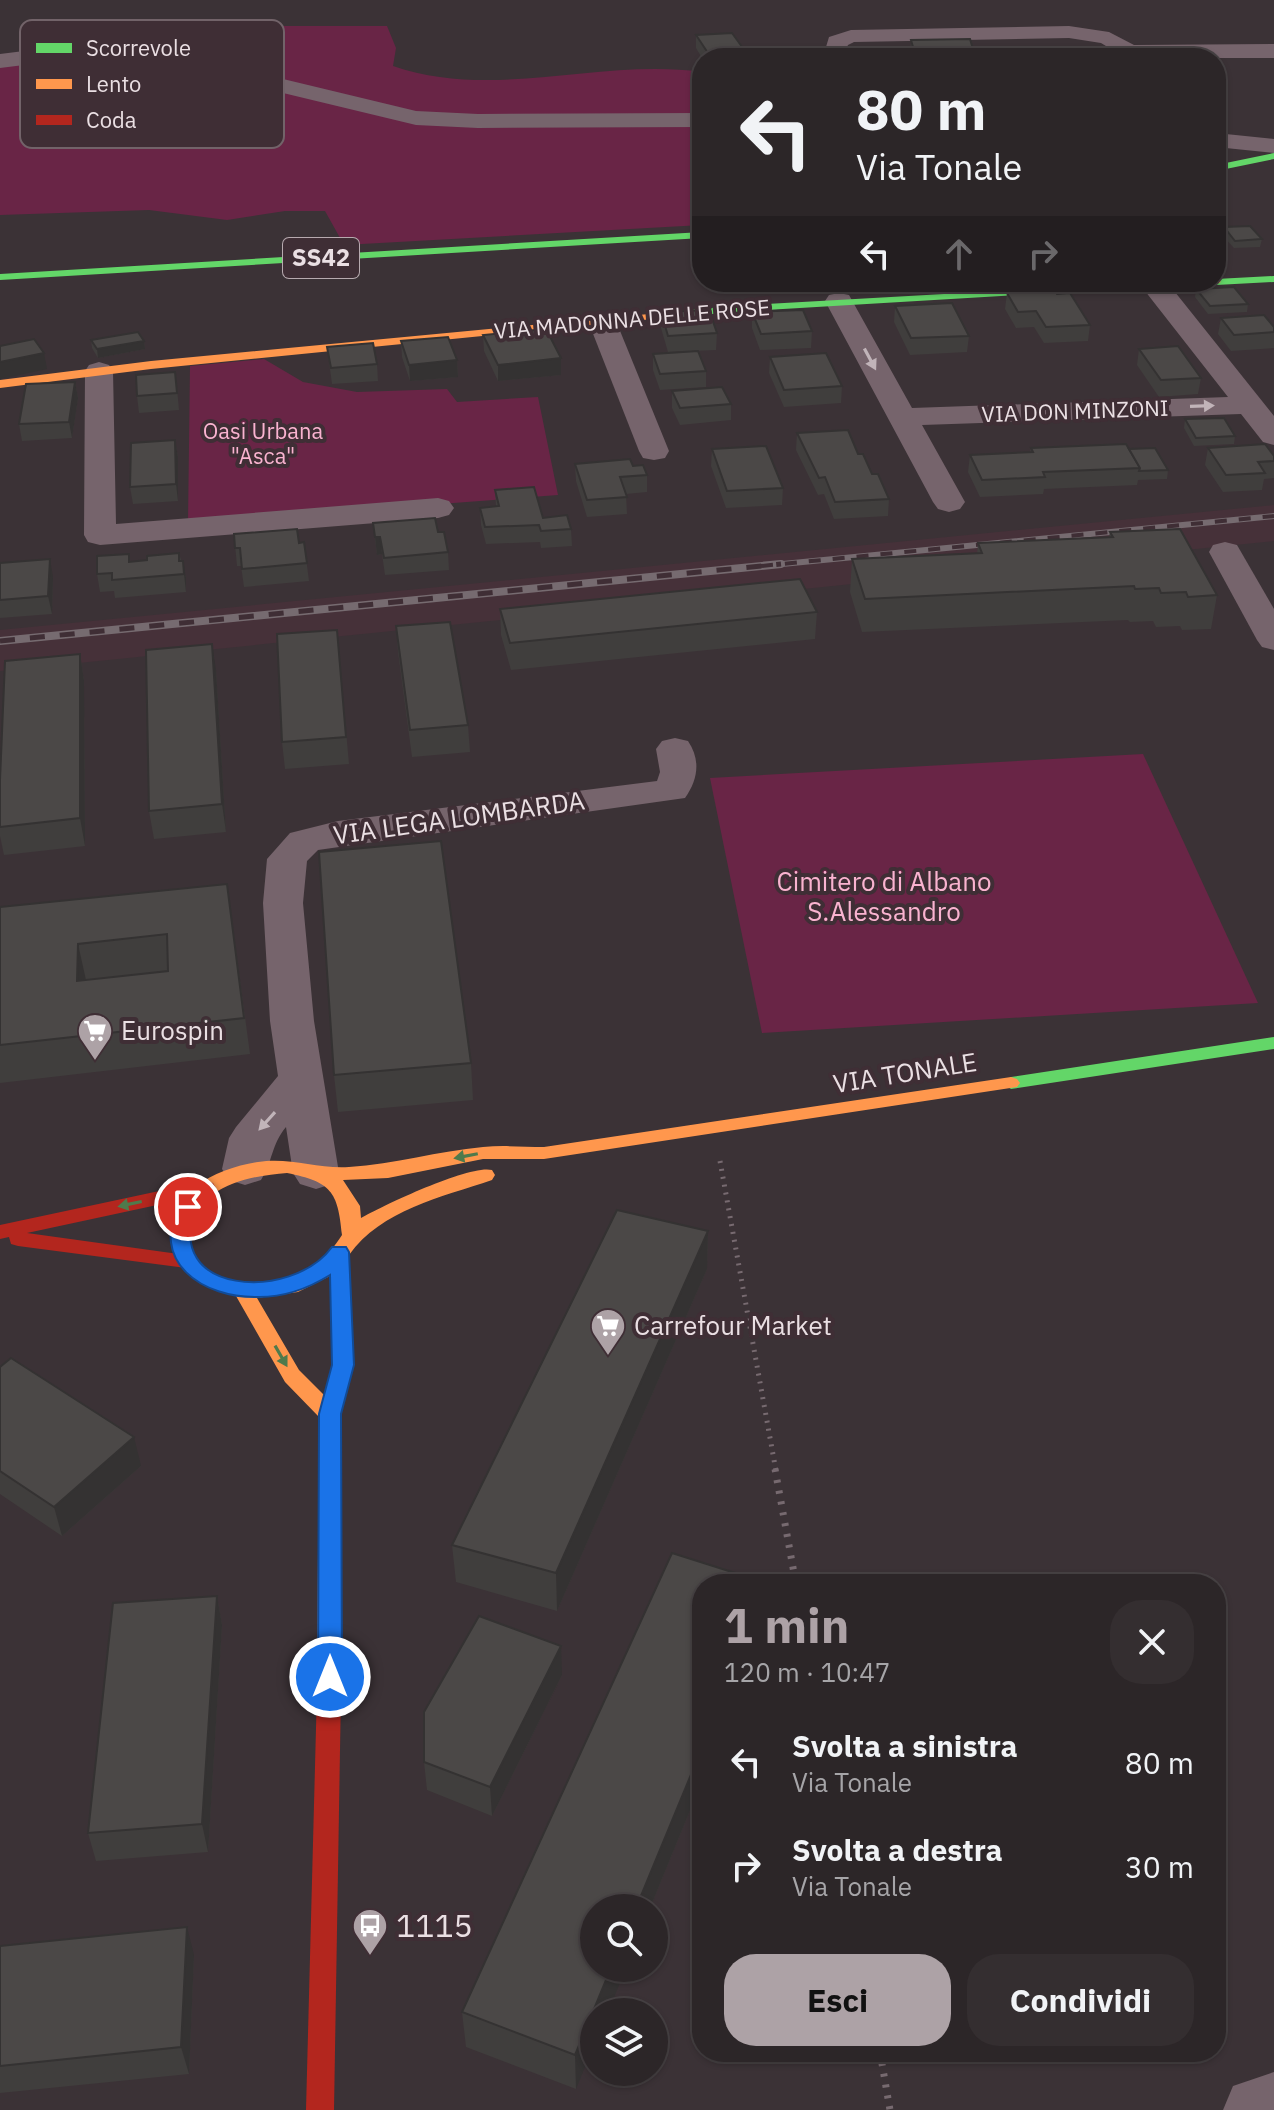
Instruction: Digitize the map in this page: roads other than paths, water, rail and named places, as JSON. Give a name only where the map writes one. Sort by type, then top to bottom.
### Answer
[{"type":"main road","points":[[1226,165],[1273,149]]},
{"type":"main road","name":"SS42","points":[[0,277],[692,236]]},
{"type":"main road","name":"VIA MADONNA DELLE ROSE","points":[[1226,281],[1274,279]]},
{"type":"main road","name":"VIA MADONNA DELLE ROSE","points":[[0,384],[99,371],[602,321],[839,301],[1017,292]]},
{"type":"main road","name":"VIA TONALE","points":[[0,1235],[275,1165],[320,1174],[388,1171],[483,1153],[544,1153],[1274,1043]]},
{"type":"main road","name":"VIA TONALE","points":[[0,1235],[186,1261],[204,1277],[226,1286],[242,1289],[280,1288],[310,1278],[330,1265],[352,1235],[403,1203],[544,1153]]},
{"type":"main road","points":[[320,1174],[336,1183],[350,1201],[354,1213],[352,1235]]},
{"type":"main road","points":[[186,1261],[180,1248],[179,1226],[188,1207],[226,1179]]},
{"type":"main road","points":[[320,2110],[329,1707],[330,1414],[343,1365],[339,1252]]},
{"type":"main road","points":[[242,1289],[292,1376],[330,1414]]},
{"type":"street","points":[[837,48],[837,42],[851,36],[1054,32],[1096,34],[1121,43],[1125,48]]},
{"type":"street","points":[[7,36],[10,59]]},
{"type":"street","points":[[1226,51],[1274,51]]},
{"type":"street","points":[[284,86],[416,118],[692,120]]},
{"type":"street","points":[[532,121],[643,108],[681,98]]},
{"type":"street","points":[[1226,142],[1273,149]]},
{"type":"street","points":[[1160,292],[1274,436]]},
{"type":"street","points":[[839,301],[949,502]]},
{"type":"street","points":[[602,321],[654,451]]},
{"type":"street","points":[[99,371],[100,535],[438,508]]},
{"type":"street","name":"VIA DON MINZONI","points":[[901,417],[1249,405]]},
{"type":"street","points":[[1225,552],[1274,640]]},
{"type":"street","name":"VIA LEGA LOMBARDA","points":[[320,1174],[292,1021],[283,903],[287,859],[304,841],[338,833],[672,790],[679,772],[675,749]]},
{"type":"street","points":[[226,1179],[252,1138],[301,1078]]},
{"type":"street","points":[[1257,2110],[1274,2106]]},
{"type":"railway","points":[[761,566],[1274,516]]},
{"type":"railway","points":[[0,641],[781,564]]},
{"type":"place","name":"Eurospin","points":[[95,1062]]},
{"type":"place","name":"Carrefour Market","points":[[608,1357]]},
{"type":"place","name":"1115","points":[[370,1957]]},
{"type":"park label","name":"Oasi Urbana \"Asca\"","points":[[263,444]]},
{"type":"park label","name":"Cimitero di Albano S.Alessandro","points":[[884,897]]}]
